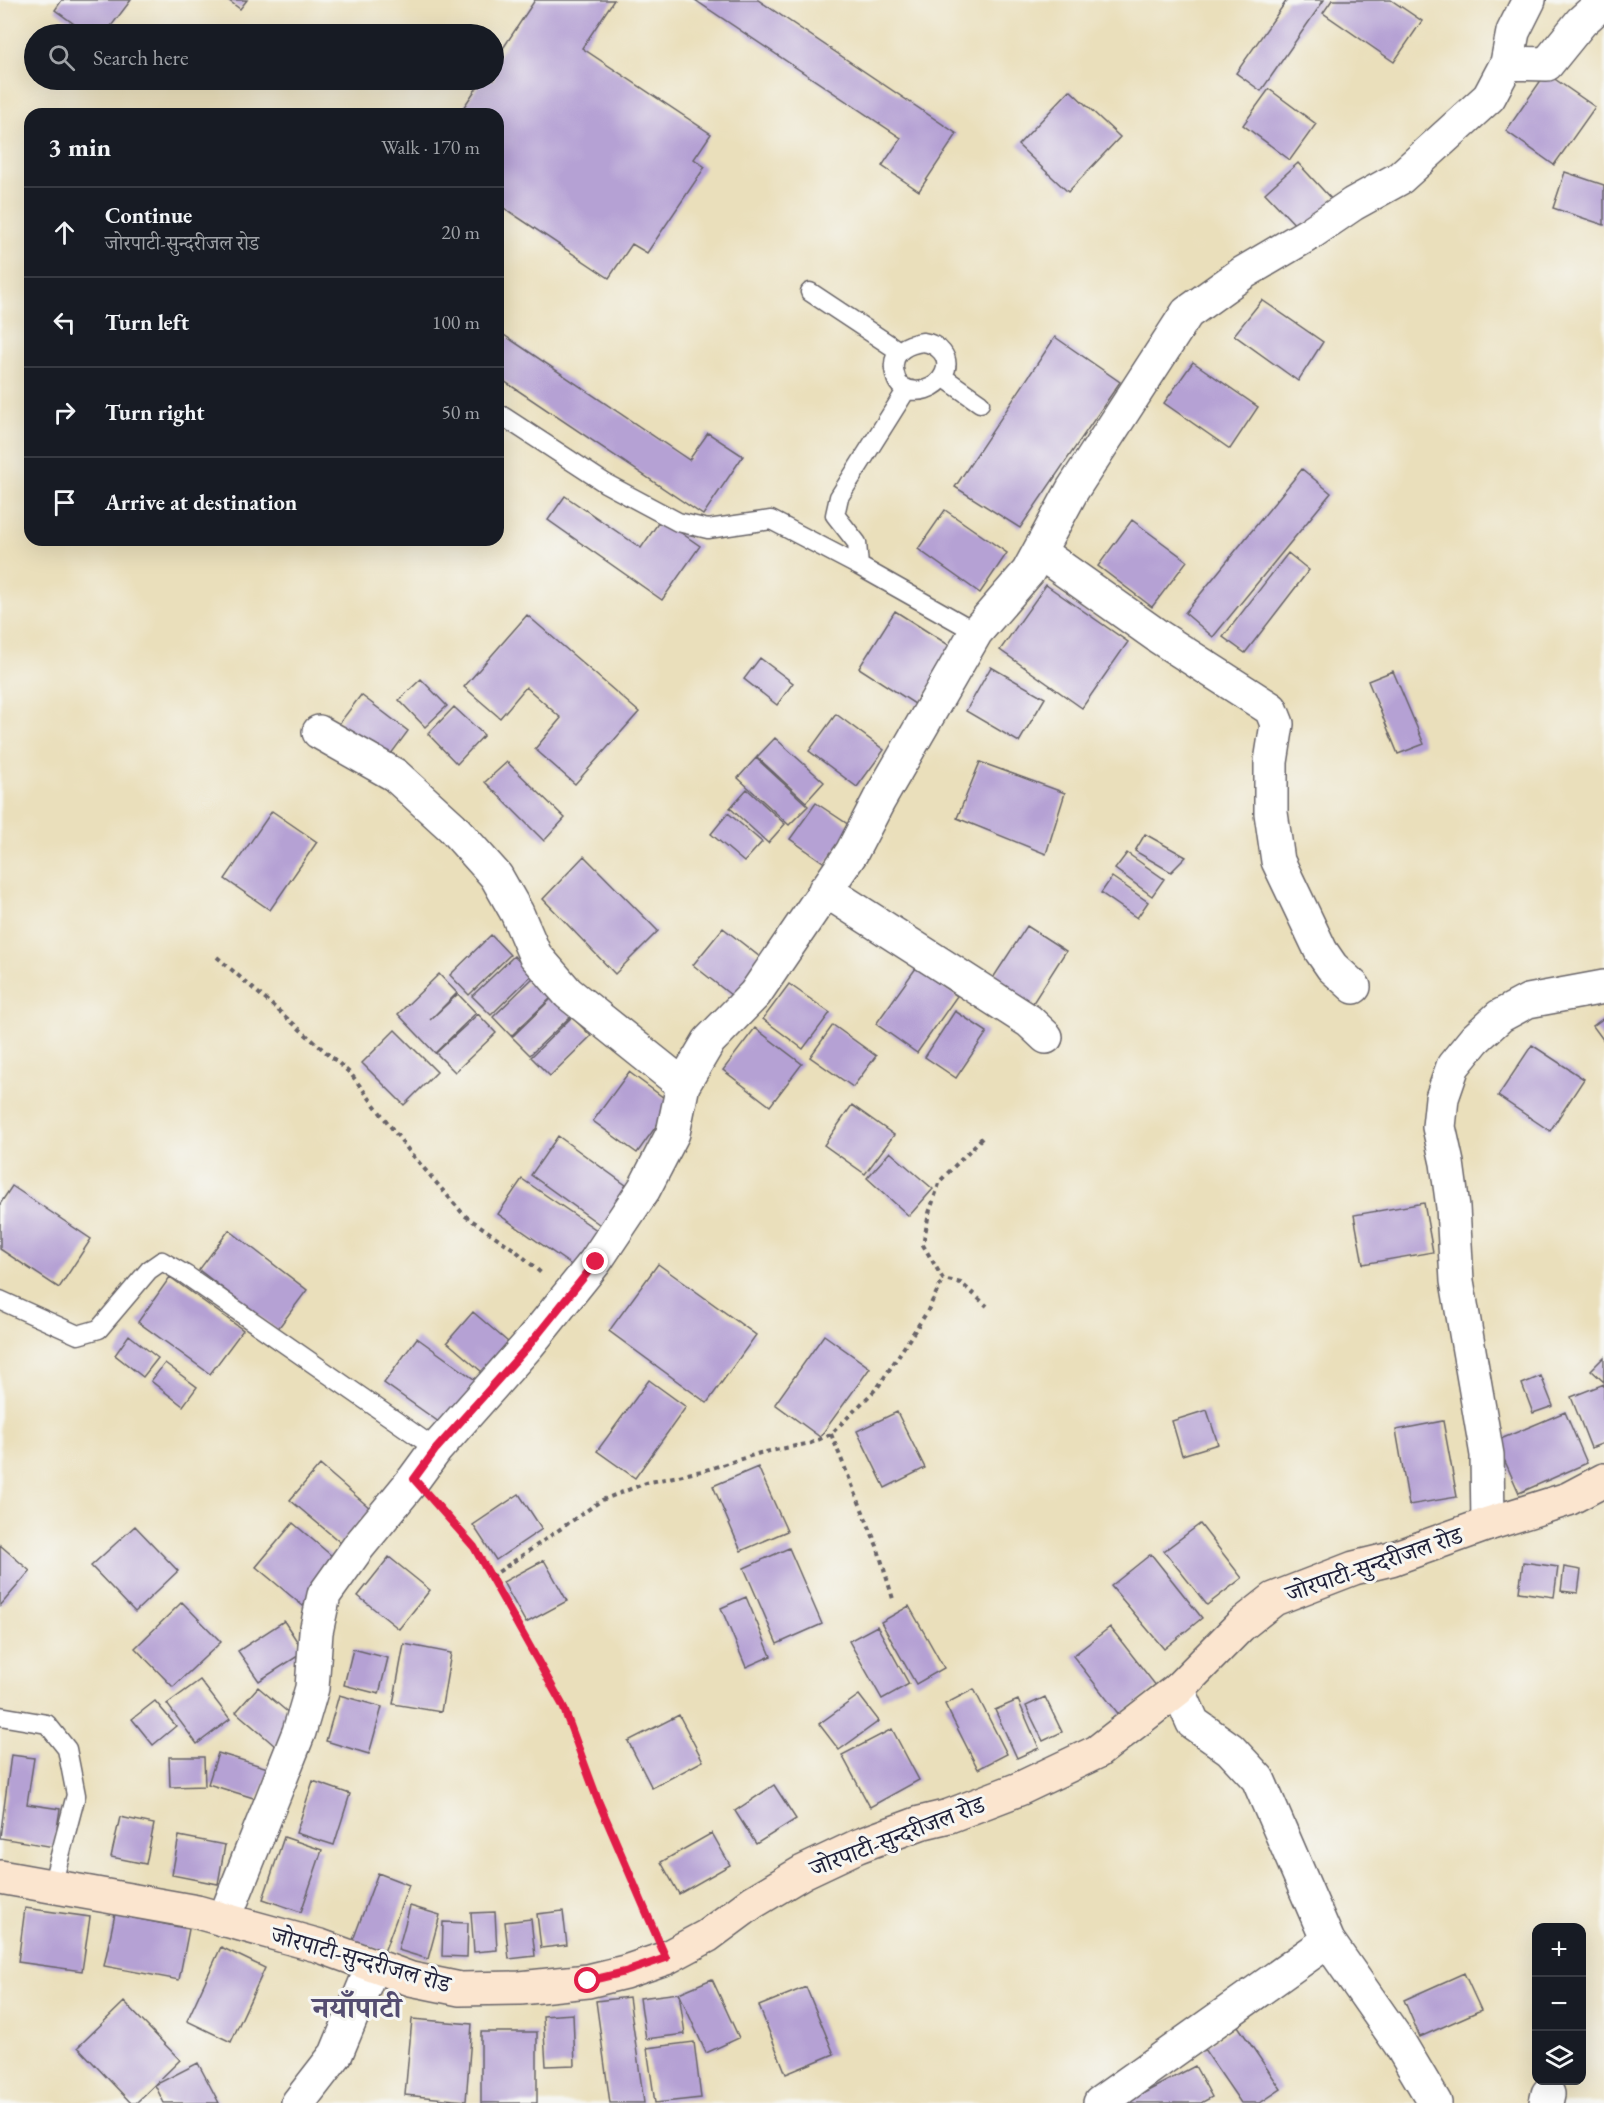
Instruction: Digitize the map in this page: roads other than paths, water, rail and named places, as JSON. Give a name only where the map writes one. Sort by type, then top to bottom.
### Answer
[{"type":"main road","name":"जोरपाटी-सुन्दरीजल रोड","points":[[0,1877],[197,1912],[320,1946],[411,1979],[460,1989],[520,1988],[588,1981],[625,1972],[666,1958],[707,1936],[753,1902],[803,1872],[858,1846],[1018,1790],[1097,1752],[1178,1689],[1240,1626],[1274,1599],[1354,1568],[1391,1559],[1488,1524],[1568,1499],[1604,1480]]},
{"type":"street","points":[[224,1920],[299,1732],[312,1688],[316,1632],[324,1596],[359,1546],[436,1449],[530,1344],[596,1262],[644,1189],[673,1133],[683,1085],[709,1041],[755,994],[852,852],[879,800],[976,632],[1028,572],[1073,489],[1187,313],[1243,273],[1310,234],[1353,204],[1400,178],[1489,97],[1507,63],[1513,32],[1529,0]]},
{"type":"street","points":[[1507,63],[1547,63],[1581,22],[1604,1]]},
{"type":"street","points":[[1039,552],[1159,637],[1271,709],[1277,724],[1271,762],[1271,813],[1278,861],[1321,951],[1332,967],[1354,987]]},
{"type":"street","points":[[319,732],[394,775],[452,827],[496,876],[517,913],[535,955],[568,993],[683,1085]]},
{"type":"street","points":[[825,890],[1029,1021],[1046,1037]]},
{"type":"street","points":[[1488,1524],[1487,1455],[1457,1281],[1453,1207],[1439,1126],[1442,1098],[1453,1066],[1475,1039],[1500,1016],[1528,1001],[1604,987]]},
{"type":"street","points":[[1178,1689],[1193,1723],[1230,1749],[1258,1779],[1328,1941],[1400,2044],[1435,2103]]},
{"type":"street","points":[[1100,2103],[1328,1941]]},
{"type":"street","points":[[298,2103],[336,2054],[374,1965]]},
{"type":"lane","points":[[810,292],[899,351]]},
{"type":"lane","points":[[910,343],[934,343],[944,354],[946,361],[943,377],[928,389],[919,391],[907,389],[899,384],[895,376],[893,364],[895,355],[899,351],[910,343]]},
{"type":"lane","points":[[943,377],[980,403]]},
{"type":"lane","points":[[859,566],[857,543],[835,515],[839,497],[907,389]]},
{"type":"lane","points":[[504,417],[605,483],[678,522],[708,529],[771,520],[859,566],[976,632]]},
{"type":"lane","points":[[0,1300],[78,1335],[99,1329],[149,1270],[162,1261],[186,1275],[436,1449]]},
{"type":"lane","points":[[0,1716],[48,1724],[67,1749],[76,1795],[52,1886]]},
{"type":"district","name":"नयाँपाटी","points":[[357,2007]]}]
